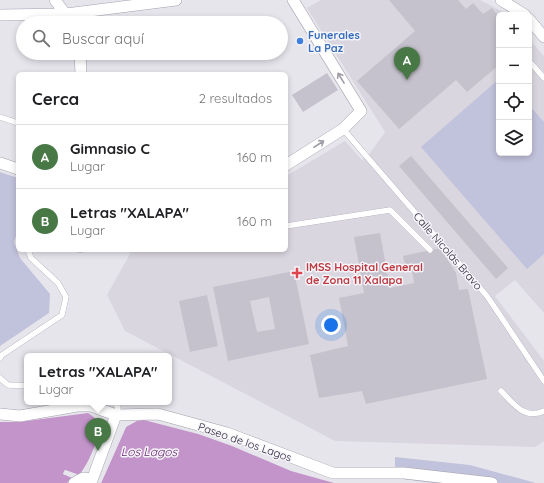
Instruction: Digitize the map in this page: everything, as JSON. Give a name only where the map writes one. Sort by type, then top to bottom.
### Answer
[{"type":"street","points":[[55,0],[67,16]]},
{"type":"street","points":[[82,16],[143,2],[176,0]]},
{"type":"street","points":[[288,164],[343,129],[361,111],[293,0]]},
{"type":"street","points":[[501,0],[520,12]]},
{"type":"street","points":[[0,15],[17,16]]},
{"type":"street","points":[[532,23],[544,37]]},
{"type":"street","points":[[80,60],[81,72]]},
{"type":"street","points":[[0,163],[16,168]]},
{"type":"street","name":"Paseo de los Lagos","points":[[0,414],[20,416],[84,406],[91,406],[115,419],[153,413],[227,433],[334,473],[404,474],[492,483]]},
{"type":"street","points":[[74,483],[83,478],[92,480],[115,419]]},
{"type":"lane","points":[[532,64],[544,78]]},
{"type":"lane","points":[[0,116],[16,122]]},
{"type":"lane","name":"Calle Nicolás Bravo","points":[[343,129],[487,296],[544,381]]},
{"type":"lane","points":[[288,226],[390,210],[430,250]]},
{"type":"lane","points":[[0,358],[2,355],[62,315],[66,297],[58,283],[31,258],[29,252]]},
{"type":"lane","points":[[0,378],[8,385],[24,386]]},
{"type":"lane","points":[[501,391],[524,413],[536,415],[544,411]]},
{"type":"lane","points":[[115,419],[118,408],[116,405]]},
{"type":"shaded area","name":"IMSS Hospital General de Zona 11 Xalapa","points":[[321,0],[480,0],[503,12],[496,12],[496,156],[532,156],[532,42],[544,56],[544,313],[515,280],[495,296],[544,361],[544,441],[535,447],[335,441],[172,356],[172,353],[167,353],[125,331],[107,295],[131,252],[288,252],[288,175],[345,141],[362,160],[370,153],[385,132],[307,8]]},
{"type":"shaded area","points":[[496,82],[496,156],[532,156],[532,108],[544,122],[544,254],[527,269],[421,147]]},
{"type":"shaded area","points":[[0,172],[16,177],[16,236],[14,242],[16,252],[18,252],[20,258],[50,294],[49,313],[0,346]]},
{"type":"shaded area","points":[[395,457],[470,465],[536,483],[433,483],[395,478]]},
{"type":"water","name":"Los Lagos","points":[[88,413],[95,418],[101,427],[101,430],[92,453],[79,475],[65,470],[63,474],[72,478],[67,483],[0,483],[0,422],[19,422]]},
{"type":"water","name":"Los Lagos","points":[[144,420],[198,434],[232,446],[291,471],[334,483],[101,483],[126,427],[137,421]]},
{"type":"pier","points":[[97,420],[101,422],[103,432],[87,470],[79,477],[66,472],[74,476],[70,481],[72,477],[63,474],[65,470],[79,475],[85,469],[101,431]]},
{"type":"pier","points":[[124,426],[126,427],[101,483],[99,483]]},
{"type":"building","points":[[389,0],[458,0],[466,9],[473,3],[483,14],[492,8],[496,13],[496,68],[467,92],[456,80],[399,129],[357,81],[415,31]]},
{"type":"building","points":[[327,73],[338,90],[303,112],[292,95]]},
{"type":"building","points":[[411,156],[508,268],[496,279],[399,166]]},
{"type":"building","points":[[380,233],[390,288],[414,283],[412,270],[406,270],[403,256],[440,248],[456,273],[459,290],[468,289],[487,379],[366,404],[362,391],[319,398],[310,355],[348,346],[339,298],[364,293],[354,237]]},
{"type":"building","points":[[294,271],[309,344],[228,361],[213,287]],"holes":[[[269,297],[275,329],[257,332],[250,301]]]},
{"type":"building","points":[[207,295],[218,346],[190,352],[179,301]]},
{"type":"place","name":"Funerales La Paz","points":[[300,41]]},
{"type":"place","name":"Gimnasio C","points":[[407,80]]},
{"type":"place","name":"IMSS Hospital General de Zona 11 Xalapa","points":[[297,273]]},
{"type":"place","name":"Letras \"XALAPA\"","points":[[98,451]]}]
